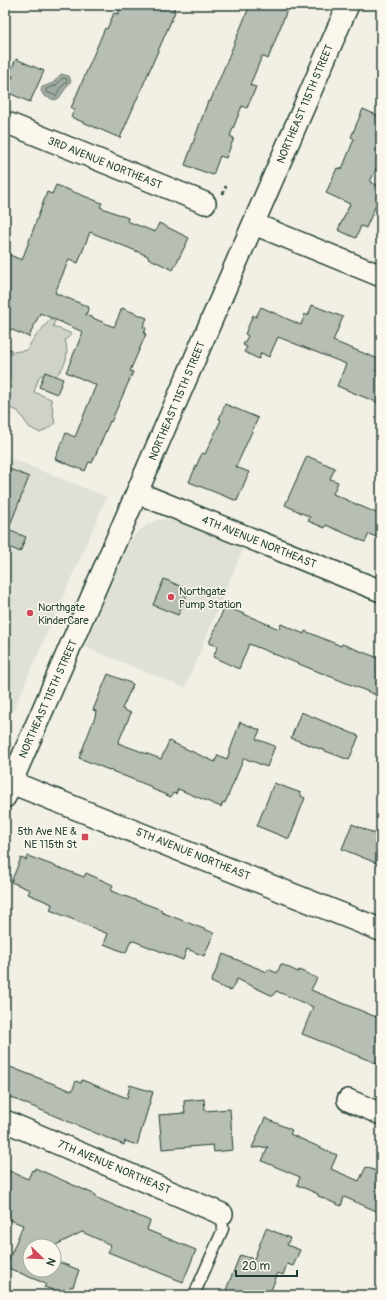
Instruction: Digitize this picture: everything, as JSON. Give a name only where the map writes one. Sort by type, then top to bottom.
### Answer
[{"type":"main road","name":"5TH AVENUE NORTHEAST","points":[[7,786],[381,930]]},
{"type":"street","name":"NORTHEAST 115TH STREET","points":[[7,786],[138,493],[348,5]]},
{"type":"street","name":"3RD AVENUE NORTHEAST","points":[[5,122],[214,199]]},
{"type":"street","points":[[254,224],[381,276]]},
{"type":"street","name":"4TH AVENUE NORTHEAST","points":[[138,493],[381,591]]},
{"type":"street","points":[[348,1100],[381,1114]]},
{"type":"street","name":"7TH AVENUE NORTHEAST","points":[[5,1121],[222,1214]]},
{"type":"lane","points":[[194,1295],[223,1230],[222,1214]]},
{"type":"path","points":[[214,199],[226,186]]},
{"type":"shaded area","points":[[53,315],[57,315],[53,326],[72,334],[65,340],[67,357],[61,370],[53,379],[42,375],[39,377],[34,392],[51,399],[55,424],[40,433],[29,427],[18,411],[5,406],[5,344],[13,352],[27,350],[32,340]]},
{"type":"shaded area","name":"Northgate KinderCare","points":[[5,456],[107,497],[5,729]]},
{"type":"shaded area","points":[[174,519],[245,544],[185,688],[85,647],[118,565],[134,535],[148,524],[157,520]]},
{"type":"water","points":[[61,74],[69,76],[71,81],[59,98],[55,100],[44,96],[41,91],[42,87],[53,83]]},
{"type":"building","points":[[122,5],[176,5],[173,11],[175,12],[120,138],[71,117],[75,109],[71,108],[105,28],[107,29],[114,13],[118,14]]},
{"type":"building","points":[[250,5],[289,5],[268,59],[262,56],[250,85],[256,87],[247,108],[242,106],[230,136],[234,138],[226,158],[220,156],[213,175],[185,165],[208,101],[210,102]]},
{"type":"building","points":[[16,59],[44,71],[30,102],[6,92],[13,76],[9,74]]},
{"type":"building","points":[[363,109],[381,117],[381,158],[370,182],[381,187],[381,193],[366,228],[361,226],[356,238],[338,230],[350,204],[326,193],[337,168],[342,169],[354,139],[351,137]]},
{"type":"building","points":[[56,185],[102,203],[100,207],[128,218],[127,221],[155,232],[159,223],[189,238],[173,270],[148,258],[148,256],[90,232],[78,263],[69,259],[55,293],[89,307],[86,315],[114,327],[122,308],[147,318],[143,327],[146,328],[144,334],[146,334],[130,371],[133,372],[92,463],[89,462],[85,471],[55,459],[66,433],[75,437],[96,385],[66,372],[83,332],[40,313],[29,337],[5,327],[5,253],[22,260],[47,192],[52,194]]},
{"type":"building","points":[[312,305],[343,317],[333,341],[381,360],[381,404],[337,386],[346,364],[278,337],[269,357],[261,353],[259,359],[244,352],[247,347],[243,345],[248,336],[245,334],[253,315],[256,317],[261,307],[301,325],[305,314],[308,316]]},
{"type":"building","points":[[45,372],[63,379],[57,394],[39,387]]},
{"type":"building","points":[[225,404],[258,418],[236,467],[249,472],[237,501],[189,482],[202,453],[205,454],[221,420],[219,419]]},
{"type":"building","points":[[307,456],[335,468],[330,479],[338,482],[333,494],[381,515],[381,539],[369,534],[365,542],[326,525],[325,528],[308,521],[310,517],[285,505]]},
{"type":"building","points":[[5,467],[29,477],[8,530],[26,537],[20,552],[5,545]]},
{"type":"building","name":"Northgate Pump Station","points":[[164,579],[189,590],[178,615],[153,605]]},
{"type":"building","points":[[225,606],[279,629],[281,624],[304,634],[305,631],[341,646],[342,644],[381,659],[381,692],[377,691],[375,695],[249,644],[239,669],[213,657],[218,646],[209,643]]},
{"type":"building","points":[[108,674],[133,684],[122,709],[131,713],[118,743],[161,759],[169,741],[215,762],[218,755],[227,759],[240,722],[260,730],[256,739],[275,746],[267,767],[244,758],[225,803],[223,802],[221,807],[178,789],[176,794],[173,793],[171,797],[152,789],[152,787],[79,758],[95,717],[96,711],[93,710]]},
{"type":"building","points":[[301,712],[359,736],[349,760],[291,738]]},
{"type":"building","points":[[274,783],[301,793],[301,796],[305,798],[289,839],[257,826]]},
{"type":"building","points":[[352,824],[381,836],[381,865],[342,849]]},
{"type":"building","points":[[28,856],[84,877],[86,873],[113,885],[111,891],[162,910],[161,912],[214,933],[204,956],[187,949],[183,960],[131,940],[126,953],[104,944],[108,934],[50,910],[52,904],[28,894],[30,890],[11,882],[21,858],[26,860]]},
{"type":"building","points":[[223,954],[267,972],[268,969],[277,973],[281,964],[298,972],[299,970],[317,978],[311,990],[381,1019],[381,1065],[302,1034],[313,1007],[276,991],[273,996],[237,979],[231,991],[211,982]]},
{"type":"building","points":[[5,1065],[72,1091],[76,1081],[81,1083],[82,1080],[127,1098],[130,1085],[153,1092],[137,1145],[125,1141],[124,1145],[5,1095]]},
{"type":"building","points":[[204,1099],[205,1111],[230,1109],[233,1150],[214,1152],[213,1145],[162,1149],[159,1115],[185,1113],[184,1101]]},
{"type":"building","points":[[265,1118],[292,1130],[290,1134],[337,1155],[331,1169],[359,1181],[366,1167],[381,1173],[381,1213],[344,1197],[341,1206],[318,1196],[318,1194],[297,1185],[300,1177],[262,1161],[268,1147],[252,1148]]},
{"type":"building","points":[[35,1168],[96,1195],[95,1197],[150,1221],[147,1230],[196,1250],[183,1282],[108,1252],[111,1245],[82,1232],[62,1242],[62,1238],[22,1238],[22,1274],[6,1267],[23,1225],[5,1218],[5,1169],[28,1179],[32,1170],[34,1171]]},
{"type":"building","points":[[266,1228],[290,1238],[287,1245],[300,1250],[293,1266],[287,1264],[283,1275],[278,1273],[269,1295],[224,1295],[240,1255],[254,1259]]},
{"type":"building","points":[[62,1263],[79,1270],[73,1287],[71,1286],[67,1295],[44,1287],[46,1284],[32,1278],[62,1278]]},
{"type":"place","name":"Northgate Pump Station","points":[[171,597]]},
{"type":"place","name":"Northgate KinderCare","points":[[30,613]]},
{"type":"place","name":"5th Ave NE & NE 115th St","points":[[85,837]]}]
